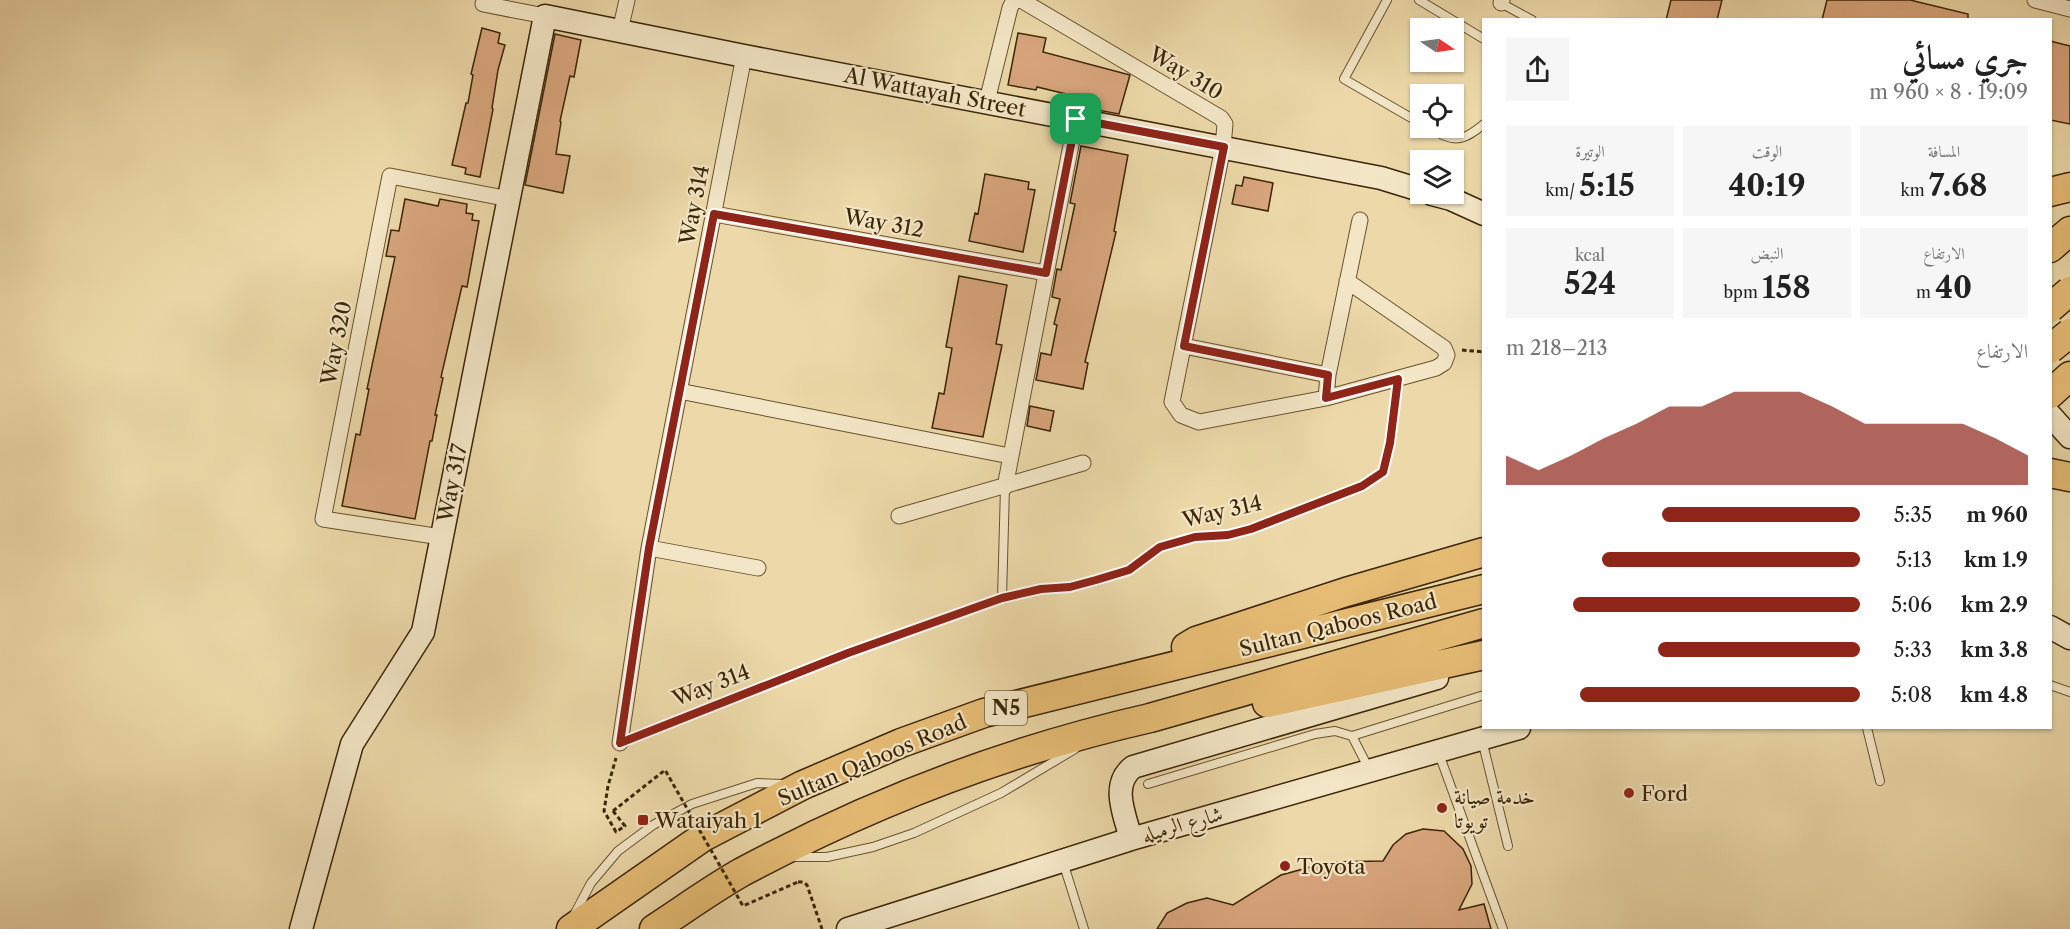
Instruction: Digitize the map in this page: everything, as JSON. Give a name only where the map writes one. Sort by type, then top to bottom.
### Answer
[{"type":"highway","points":[[2052,192],[2070,187]]},
{"type":"highway","points":[[2052,246],[2070,231]]},
{"type":"highway","points":[[2052,307],[2070,291]]},
{"type":"highway","points":[[2052,348],[2070,334]]},
{"type":"highway","points":[[2052,392],[2070,376]]},
{"type":"highway","points":[[2052,473],[2070,477]]},
{"type":"highway","points":[[1146,672],[1196,642],[1346,592],[1482,553]]},
{"type":"highway","name":"Sultan Qaboos Road","points":[[571,929],[703,837],[803,785],[902,743],[984,713],[1482,589]]},
{"type":"highway","name":"Sultan Qaboos Road","points":[[654,929],[740,873],[843,823],[919,791],[1014,756],[1101,729],[1150,718],[1482,623]]},
{"type":"highway","points":[[1150,718],[1191,718],[1482,655]]},
{"type":"street","points":[[620,31],[627,0]]},
{"type":"street","name":"Way 310","points":[[987,101],[1010,8],[1013,2],[1020,0],[1221,118],[1226,127],[1224,147],[1172,402],[1181,415],[1199,422],[1326,398]]},
{"type":"street","points":[[2035,0],[2070,9]]},
{"type":"street","name":"Al Wattayah Street","points":[[483,4],[1224,147],[1381,178],[1410,187]]},
{"type":"street","name":"Way 317","points":[[301,929],[352,744],[423,632],[545,16]]},
{"type":"street","name":"Way 314","points":[[620,743],[649,548],[744,56]]},
{"type":"street","points":[[1005,487],[1076,119]]},
{"type":"street","name":"Way 320","points":[[441,537],[323,519],[390,176],[508,199]]},
{"type":"street","points":[[1462,204],[1482,213]]},
{"type":"street","name":"Way 312","points":[[714,214],[1046,273]]},
{"type":"street","points":[[1347,281],[1444,348],[1446,360],[1440,366],[1326,398],[1328,375],[1347,281],[1360,220]]},
{"type":"street","points":[[2052,312],[2070,334]]},
{"type":"street","points":[[1184,346],[1328,375]]},
{"type":"street","points":[[679,391],[1010,456]]},
{"type":"street","points":[[2052,418],[2070,437]]},
{"type":"street","points":[[899,516],[1083,463]]},
{"type":"street","points":[[649,548],[758,568]]},
{"type":"street","points":[[2052,628],[2070,638]]},
{"type":"street","points":[[1131,839],[1120,792],[1123,779],[1133,767],[1482,667]]},
{"type":"street","name":"شارع الرميله","points":[[848,929],[1131,839],[1438,749],[1515,729]]},
{"type":"lane","points":[[1387,0],[1344,79],[1410,117]]},
{"type":"lane","points":[[1419,0],[1482,38]]},
{"type":"lane","points":[[1500,1],[1529,18]]},
{"type":"lane","points":[[1464,138],[1482,126]]},
{"type":"lane","name":"Way 314","points":[[620,743],[848,653],[1002,598],[1041,589],[1070,587],[1129,570],[1160,547],[1195,537],[1228,535],[1251,529],[1362,486],[1383,472],[1390,443],[1398,379]]},
{"type":"lane","points":[[1002,598],[1005,487]]},
{"type":"lane","points":[[2052,686],[2070,692]]},
{"type":"lane","points":[[1148,784],[1315,734],[1335,731],[1352,736],[1482,696]]},
{"type":"lane","points":[[1868,729],[1880,781]]},
{"type":"lane","points":[[1352,736],[1369,770]]},
{"type":"lane","points":[[1482,738],[1508,846]]},
{"type":"lane","points":[[1438,749],[1503,929]]},
{"type":"lane","points":[[566,929],[591,883],[618,850],[653,825],[692,804],[757,783],[803,785]]},
{"type":"lane","points":[[1062,861],[1084,929]]},
{"type":"path","points":[[1446,351],[1470,349],[1482,352]]},
{"type":"path","points":[[620,743],[608,786],[604,811],[616,832],[625,826],[613,811],[665,770],[743,906],[798,882],[803,882],[807,885],[822,929]]},
{"type":"building","points":[[1671,0],[1722,0],[1718,18],[1666,18]]},
{"type":"building","points":[[1827,0],[1910,0],[1968,14],[1968,18],[1822,18]]},
{"type":"building","points":[[482,28],[500,33],[498,43],[505,45],[498,70],[480,177],[465,174],[466,168],[452,165],[466,103],[468,103],[473,75],[471,74]]},
{"type":"building","points":[[1018,33],[1046,38],[1043,52],[1130,75],[1119,114],[1081,107],[1083,98],[1037,87],[1036,90],[1008,85]]},
{"type":"building","points":[[555,34],[581,40],[574,77],[570,76],[560,121],[556,154],[570,156],[563,193],[525,185]]},
{"type":"building","points":[[2052,42],[2070,46],[2070,124],[2052,120]]},
{"type":"building","points":[[1081,146],[1128,155],[1114,231],[1116,232],[1085,362],[1088,363],[1083,389],[1036,380],[1041,353],[1051,355],[1057,325],[1054,324],[1060,299],[1052,297],[1057,269],[1061,270],[1075,204],[1070,203]]},
{"type":"building","points":[[985,174],[1029,182],[1028,189],[1035,190],[1023,252],[969,241],[975,213],[978,214]]},
{"type":"building","points":[[1244,177],[1273,183],[1268,211],[1232,204],[1236,185],[1242,186]]},
{"type":"building","points":[[405,199],[438,206],[440,199],[467,204],[466,213],[473,214],[472,220],[479,221],[467,287],[462,286],[441,377],[443,378],[435,415],[437,415],[415,519],[342,506],[356,434],[360,435],[369,389],[367,389],[395,257],[386,256],[391,230],[399,231]]},
{"type":"building","points":[[959,276],[1007,285],[996,344],[1002,345],[983,437],[932,428],[939,393],[944,394],[952,348],[946,347]]},
{"type":"building","points":[[1030,406],[1054,411],[1050,431],[1027,426]]},
{"type":"building","points":[[1423,829],[1444,831],[1463,849],[1471,866],[1472,884],[1459,910],[1484,904],[1491,929],[1157,929],[1167,913],[1187,903],[1207,898],[1233,905],[1281,875],[1329,862],[1383,861],[1393,845],[1406,834]]},
{"type":"place","name":"Ford","points":[[1629,793]]},
{"type":"place","name":"خدمة صيانة تويوتا","points":[[1442,808]]},
{"type":"place","name":"Wataiyah 1","points":[[643,820]]},
{"type":"place","name":"Toyota","points":[[1285,866]]},
{"type":"route","points":[[1076,119],[1224,147],[1184,346],[1328,375],[1326,398],[1398,379],[1390,443],[1383,472],[1362,486],[1302,511],[1228,535],[1195,537],[1160,547],[1129,570],[1096,580],[1070,587],[1041,589],[1002,598],[848,653],[620,743],[649,548],[714,214],[1046,273],[1076,119]]}]
